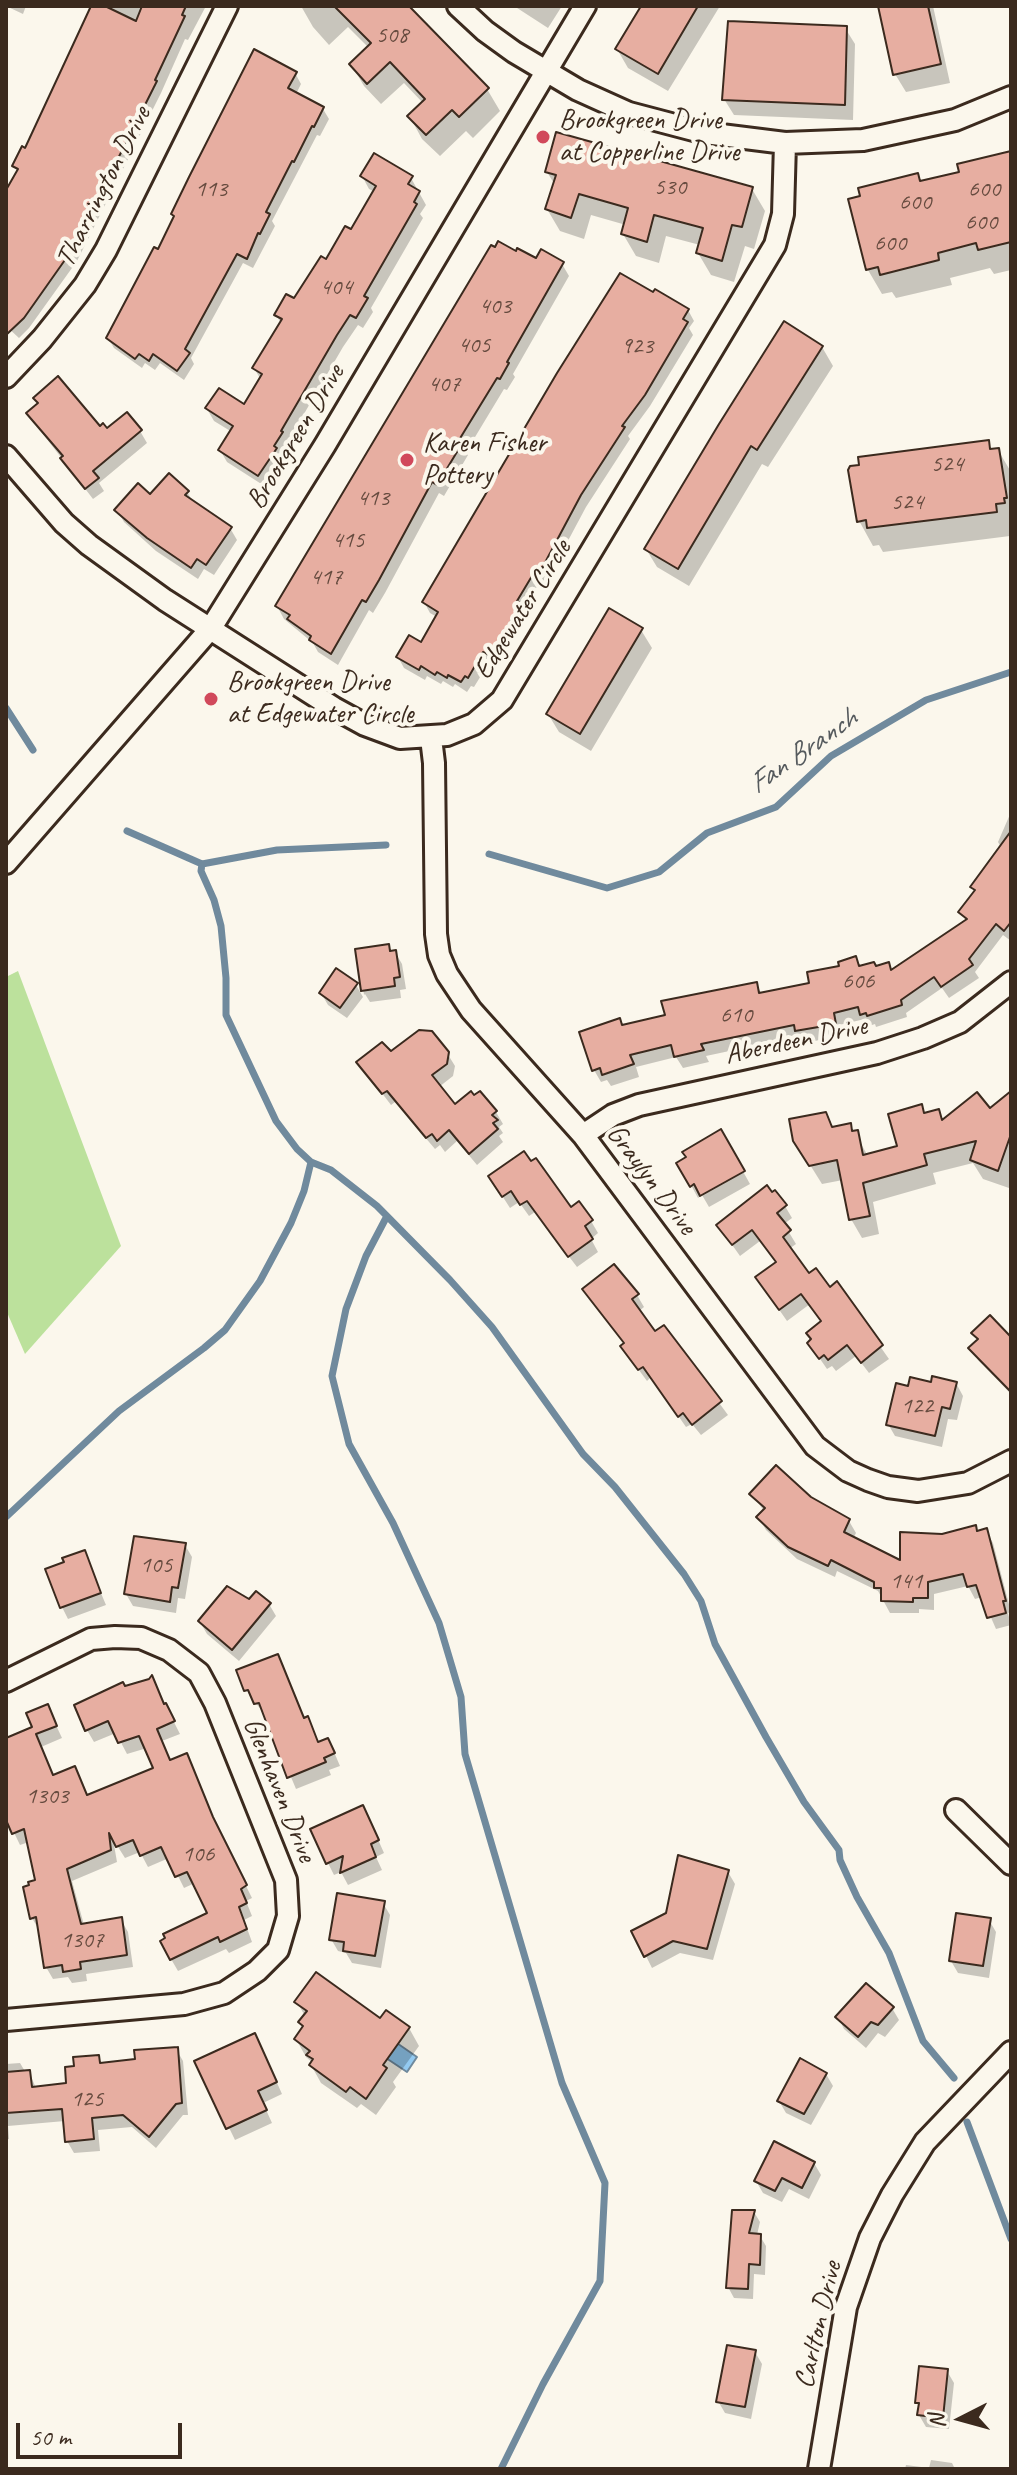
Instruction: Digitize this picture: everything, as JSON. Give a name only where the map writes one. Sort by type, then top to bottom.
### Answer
[{"type":"street","name":"Tharrington Drive","points":[[6,377],[64,313],[92,274],[227,6]]},
{"type":"street","points":[[458,6],[485,31],[546,71],[603,102],[652,120],[705,133],[785,143],[863,140],[955,120],[1011,97]]},
{"type":"street","name":"Brookgreen Drive","points":[[6,863],[211,628],[333,431],[585,6]]},
{"type":"street","name":"Edgewater Circle","points":[[6,456],[64,523],[89,545],[165,600],[334,708],[365,725],[400,738],[447,735],[474,724],[502,700],[775,245],[783,214],[785,143]]},
{"type":"street","name":"Graylyn Drive","points":[[431,738],[439,955],[447,974],[471,1010],[583,1135],[815,1446],[868,1480],[888,1487],[918,1491],[968,1483],[1011,1461]]},
{"type":"street","name":"Aberdeen Drive","points":[[583,1135],[613,1115],[639,1105],[877,1053],[923,1038],[960,1022],[1011,982]]},
{"type":"street","name":"Glenhaven Drive","points":[[6,1681],[91,1639],[115,1637],[141,1638],[169,1650],[199,1673],[215,1703],[286,1880],[288,1916],[278,1950],[257,1971],[224,1993],[184,2004],[6,2020]]},
{"type":"street","points":[[956,1810],[1011,1864]]},
{"type":"street","name":"Carlton Drive","points":[[819,2469],[846,2307],[870,2238],[925,2142],[1011,2052]]},
{"type":"green space","points":[[18,971],[121,1246],[25,1354],[6,1310],[6,977]]},
{"type":"water","points":[[381,2032],[417,2057],[407,2072],[371,2048]]},
{"type":"building","points":[[91,6],[105,6],[136,21],[142,6],[186,6],[182,15],[185,16],[157,81],[72,250],[24,318],[6,335],[6,190],[18,169],[12,166],[22,146],[25,148]]},
{"type":"building","points":[[334,6],[409,6],[489,88],[459,117],[452,110],[426,135],[407,116],[425,99],[390,62],[367,84],[349,64],[371,43]]},
{"type":"building","points":[[641,6],[698,6],[658,74],[615,49]]},
{"type":"building","points":[[878,6],[928,6],[941,64],[893,75]]},
{"type":"building","points":[[728,21],[847,26],[845,105],[722,100]]},
{"type":"building","points":[[254,49],[297,72],[288,88],[324,107],[266,212],[270,214],[247,259],[237,254],[185,349],[190,353],[177,371],[153,354],[149,361],[139,354],[135,359],[106,338],[154,247],[158,249],[174,216],[171,214]]},
{"type":"building","points":[[556,132],[753,187],[742,227],[732,225],[722,261],[696,253],[703,228],[654,215],[647,242],[621,234],[628,208],[579,194],[571,218],[545,209],[556,175],[545,172]]},
{"type":"building","points":[[1011,151],[1011,242],[978,250],[976,243],[938,253],[939,260],[880,275],[878,267],[866,270],[848,199],[860,196],[858,188],[918,173],[920,181],[959,172],[957,164]]},
{"type":"building","points":[[374,153],[413,176],[408,184],[420,191],[414,202],[417,204],[364,296],[368,298],[356,318],[350,315],[337,335],[281,431],[274,446],[277,448],[258,476],[218,450],[233,426],[205,408],[219,388],[244,404],[262,374],[252,368],[282,319],[274,315],[286,294],[294,298],[321,256],[326,259],[345,226],[351,229],[376,186],[360,176]]},
{"type":"building","points":[[498,241],[536,258],[541,249],[564,262],[500,379],[497,378],[459,440],[463,442],[437,485],[432,482],[379,580],[366,602],[362,600],[331,654],[309,640],[311,636],[287,619],[290,615],[275,606],[491,245],[495,247]]},
{"type":"building","points":[[620,273],[689,309],[683,319],[688,322],[581,495],[540,572],[535,571],[517,601],[521,603],[492,656],[483,652],[468,678],[465,676],[461,682],[437,672],[435,675],[421,666],[419,670],[396,657],[409,635],[421,642],[438,612],[422,602],[557,373]]},
{"type":"building","points":[[784,321],[823,346],[757,450],[751,446],[678,569],[644,549]]},
{"type":"building","points":[[58,376],[100,426],[103,423],[107,428],[127,412],[142,430],[93,471],[99,478],[85,489],[60,458],[63,456],[26,413],[38,403],[33,398]]},
{"type":"building","points":[[989,440],[990,449],[999,448],[1007,498],[1004,498],[1005,503],[996,504],[997,512],[867,528],[866,520],[857,522],[848,470],[850,466],[859,465],[858,457]]},
{"type":"building","points":[[169,473],[189,491],[185,495],[232,527],[206,565],[197,559],[191,568],[147,538],[114,510],[138,483],[150,494]]},
{"type":"building","points":[[609,608],[643,628],[580,734],[546,714]]},
{"type":"building","points":[[1011,831],[1011,922],[1004,931],[996,924],[969,959],[973,965],[941,987],[934,977],[901,1000],[902,1005],[867,1016],[866,1013],[860,1015],[858,1007],[834,1013],[836,1024],[795,1031],[794,1025],[701,1044],[704,1050],[674,1057],[671,1045],[630,1055],[634,1064],[602,1075],[600,1068],[592,1071],[579,1032],[620,1018],[622,1025],[665,1015],[661,1001],[757,982],[759,993],[809,983],[807,972],[839,966],[838,962],[856,956],[859,966],[889,962],[891,970],[967,919],[958,912],[975,890],[970,887]]},
{"type":"building","points":[[389,944],[390,951],[396,950],[400,977],[394,978],[395,986],[361,991],[355,949]]},
{"type":"building","points":[[336,968],[358,983],[340,1008],[319,993]]},
{"type":"building","points":[[419,1030],[432,1031],[449,1052],[447,1064],[432,1075],[455,1104],[471,1091],[474,1095],[480,1091],[497,1111],[492,1115],[498,1120],[493,1123],[498,1129],[469,1154],[449,1130],[437,1141],[432,1134],[426,1138],[387,1091],[382,1094],[356,1062],[382,1042],[391,1051]]},
{"type":"building","points":[[1011,1091],[1011,1134],[998,1171],[970,1160],[976,1141],[924,1154],[927,1165],[863,1183],[870,1216],[849,1220],[837,1160],[809,1166],[793,1141],[789,1119],[826,1112],[832,1127],[851,1123],[852,1131],[858,1130],[863,1155],[897,1146],[888,1114],[922,1104],[924,1113],[939,1109],[942,1120],[977,1092],[990,1108]]},
{"type":"building","points":[[721,1129],[745,1171],[700,1196],[694,1184],[690,1187],[676,1163],[686,1157],[682,1152]]},
{"type":"building","points":[[524,1151],[531,1161],[536,1158],[571,1207],[579,1201],[593,1220],[585,1226],[593,1239],[568,1257],[527,1201],[520,1205],[511,1191],[502,1197],[488,1176]]},
{"type":"building","points":[[767,1185],[787,1205],[777,1213],[791,1230],[783,1237],[809,1273],[816,1268],[830,1287],[837,1281],[883,1345],[861,1363],[847,1345],[828,1360],[824,1355],[819,1359],[807,1343],[811,1339],[806,1333],[821,1321],[801,1294],[779,1310],[755,1277],[776,1262],[752,1230],[732,1245],[716,1225]]},
{"type":"building","points":[[614,1264],[639,1294],[632,1299],[655,1331],[664,1325],[722,1401],[692,1425],[683,1413],[678,1417],[643,1367],[638,1370],[620,1346],[624,1343],[582,1289]]},
{"type":"building","points":[[990,1315],[1011,1337],[1011,1392],[968,1348],[978,1339],[971,1333]]},
{"type":"building","points":[[932,1376],[957,1382],[950,1409],[942,1407],[935,1436],[886,1425],[896,1383],[908,1386],[910,1377],[931,1382]]},
{"type":"building","points":[[776,1465],[811,1497],[850,1519],[844,1532],[900,1560],[900,1532],[942,1534],[976,1525],[977,1531],[987,1528],[1006,1601],[1003,1601],[1006,1613],[987,1618],[976,1585],[967,1587],[963,1574],[928,1582],[928,1598],[913,1598],[913,1602],[881,1601],[881,1588],[874,1588],[874,1582],[831,1560],[828,1566],[788,1547],[756,1517],[765,1508],[749,1494]]},
{"type":"building","points":[[134,1536],[186,1543],[178,1588],[172,1587],[170,1602],[124,1594]]},
{"type":"building","points":[[85,1550],[101,1593],[60,1608],[45,1569],[64,1562],[62,1558]]},
{"type":"building","points":[[227,1586],[249,1599],[256,1591],[271,1603],[232,1650],[198,1621]]},
{"type":"building","points":[[278,1654],[304,1718],[308,1716],[318,1742],[328,1738],[335,1753],[324,1758],[326,1762],[287,1778],[259,1703],[254,1704],[248,1690],[244,1691],[236,1670]]},
{"type":"building","points":[[152,1675],[175,1721],[157,1729],[170,1760],[187,1753],[213,1817],[247,1885],[241,1889],[247,1903],[239,1907],[247,1929],[220,1942],[218,1937],[170,1960],[160,1941],[165,1938],[163,1934],[207,1913],[187,1872],[175,1877],[161,1847],[140,1856],[133,1840],[116,1847],[109,1833],[111,1850],[67,1869],[81,1924],[122,1917],[127,1955],[80,1962],[81,1969],[63,1972],[62,1965],[44,1968],[36,1917],[30,1919],[23,1887],[35,1880],[24,1829],[12,1834],[6,1820],[6,1738],[32,1727],[26,1713],[48,1704],[57,1726],[36,1734],[53,1775],[75,1766],[87,1795],[153,1768],[139,1736],[118,1743],[108,1721],[85,1731],[74,1705],[123,1682],[125,1686],[149,1679]]},
{"type":"building","points":[[363,1805],[379,1840],[371,1844],[376,1857],[340,1873],[343,1856],[326,1864],[310,1829]]},
{"type":"building","points":[[678,1855],[729,1870],[707,1949],[673,1941],[644,1957],[631,1931],[666,1913]]},
{"type":"building","points":[[337,1893],[385,1901],[375,1956],[343,1951],[344,1942],[329,1940]]},
{"type":"building","points":[[956,1913],[991,1918],[983,1966],[949,1961]]},
{"type":"building","points":[[316,1972],[380,2018],[386,2010],[410,2027],[383,2065],[387,2068],[366,2099],[350,2087],[346,2092],[309,2065],[313,2059],[306,2055],[310,2051],[294,2039],[303,2026],[298,2022],[307,2011],[294,2002]]},
{"type":"building","points":[[866,1983],[894,2007],[878,2025],[871,2022],[858,2037],[835,2017]]},
{"type":"building","points":[[255,2033],[277,2082],[258,2091],[267,2110],[226,2129],[194,2061]]},
{"type":"building","points":[[178,2047],[182,2103],[176,2104],[149,2137],[123,2115],[92,2118],[94,2139],[65,2142],[62,2109],[6,2113],[6,2072],[30,2070],[32,2087],[66,2083],[65,2067],[74,2066],[73,2057],[99,2055],[100,2063],[135,2059],[134,2050]]},
{"type":"building","points":[[800,2058],[827,2073],[804,2114],[777,2101]]},
{"type":"building","points":[[774,2141],[815,2162],[802,2188],[782,2178],[775,2191],[754,2181]]},
{"type":"building","points":[[732,2210],[755,2210],[749,2233],[761,2234],[760,2265],[749,2264],[748,2289],[726,2288]]},
{"type":"building","points":[[727,2345],[756,2350],[745,2407],[716,2402]]},
{"type":"building","points":[[919,2366],[948,2369],[943,2418],[917,2415],[919,2403],[915,2403]]},
{"type":"waterway","name":"Fan Branch","points":[[489,854],[607,888],[659,872],[707,833],[776,807],[831,756],[926,700],[1011,672]]},
{"type":"waterway","name":"Fan Branch","points":[[6,708],[33,750]]},
{"type":"waterway","name":"Fan Branch","points":[[127,831],[202,864],[277,850],[386,845]]},
{"type":"waterway","points":[[202,864],[201,871],[221,926],[226,1015],[276,1121],[311,1162],[331,1170],[377,1206],[450,1280],[492,1327],[583,1454],[615,1487],[684,1574],[701,1601],[715,1644],[766,1737],[804,1802],[839,1850],[840,1860],[857,1897],[889,1953],[923,2041],[954,2078]]},
{"type":"waterway","points":[[6,1517],[119,1411],[225,1330],[260,1281],[291,1223],[311,1162]]},
{"type":"waterway","points":[[387,1216],[366,1256],[346,1309],[332,1376],[349,1444],[393,1523],[439,1623],[461,1697],[465,1754],[562,2083],[605,2183],[600,2281],[543,2384],[501,2469]]},
{"type":"waterway","points":[[967,2122],[1011,2239]]},
{"type":"place","name":"Brookgreen Drive at Copperline Drive","points":[[543,137]]},
{"type":"place","name":"Karen Fisher Pottery","points":[[407,460]]},
{"type":"place","name":"Brookgreen Drive at Edgewater Circle","points":[[211,699]]}]
